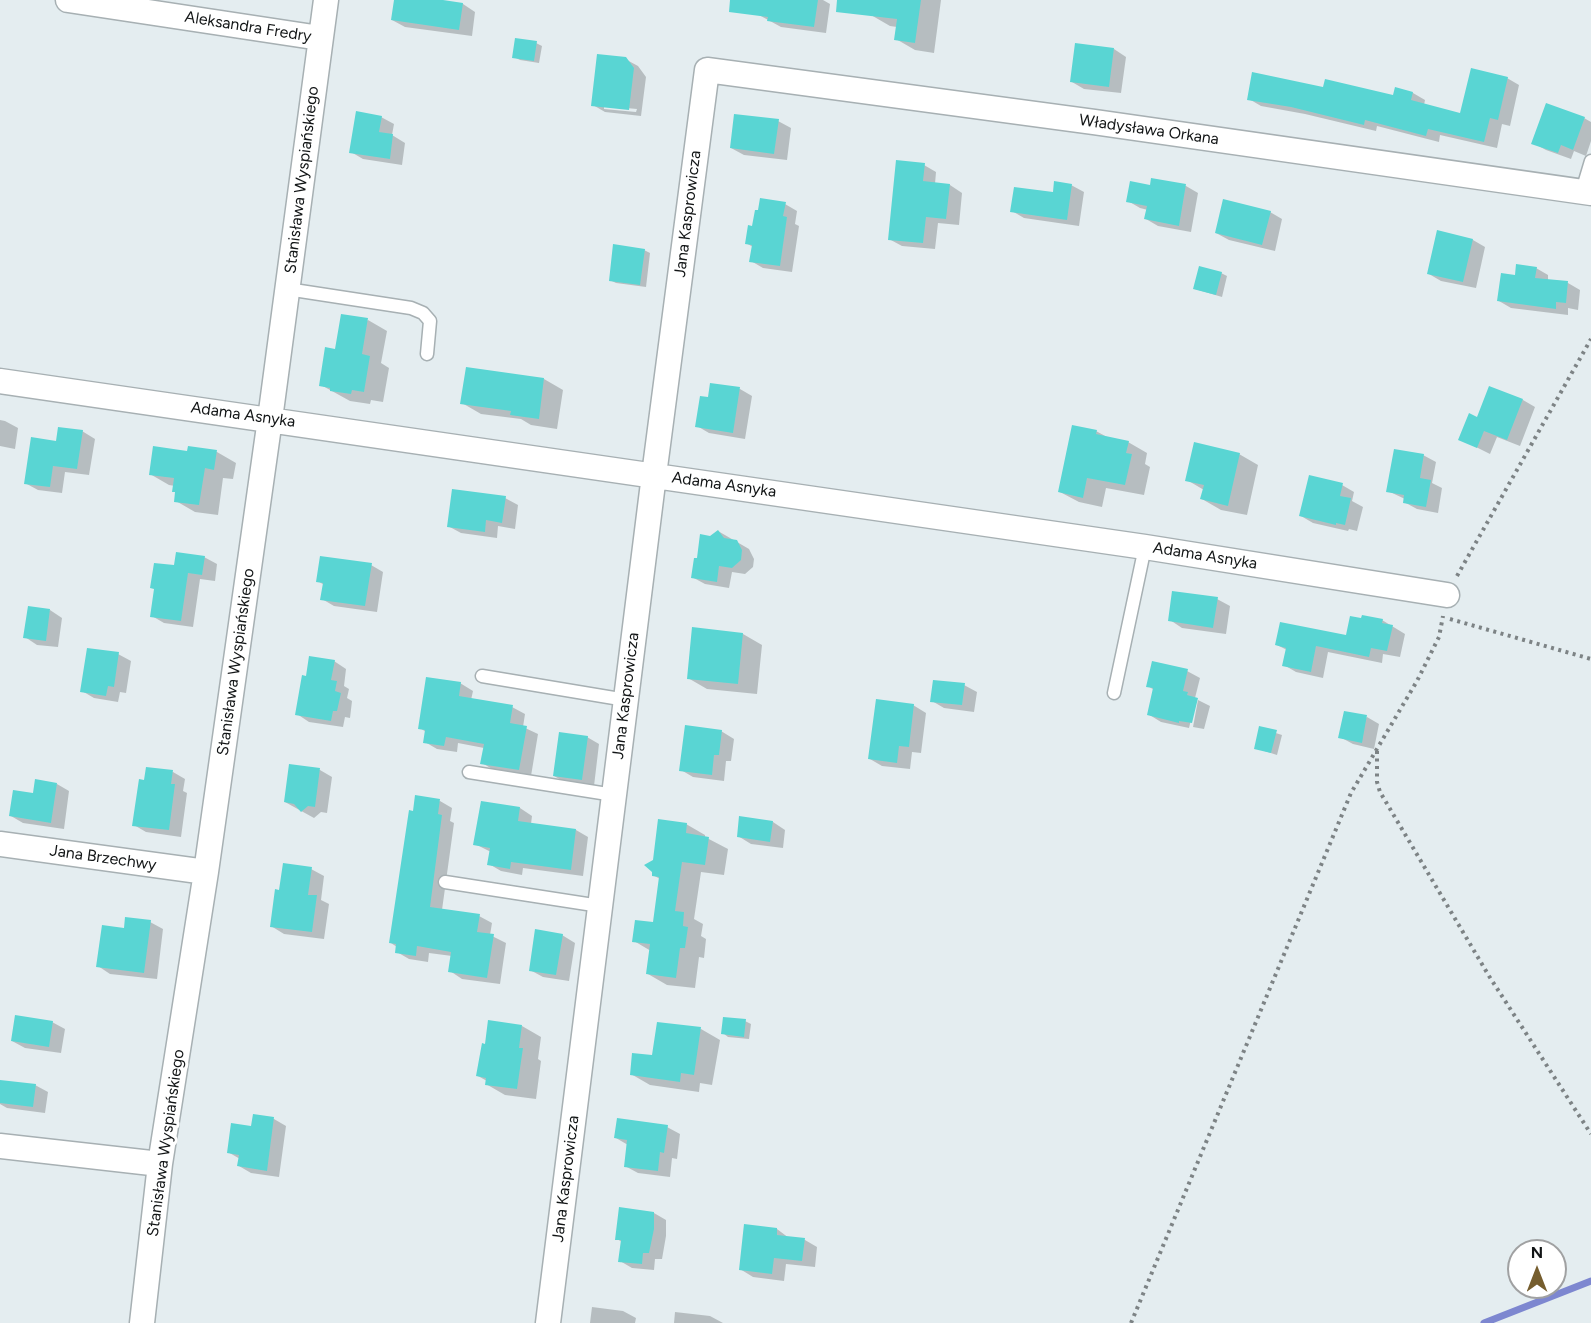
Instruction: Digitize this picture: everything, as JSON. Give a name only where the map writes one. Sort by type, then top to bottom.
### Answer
[{"type":"street","name":"Aleksandra Fredry","points":[[68,0],[320,38]]},
{"type":"street","name":"Stanisława Wyspiańskiego","points":[[142,1323],[160,1164],[206,872],[326,0]]},
{"type":"street","name":"Władysława Orkana","points":[[707,70],[1083,120],[1586,192]]},
{"type":"street","name":"Jana Kasprowicza","points":[[548,1323],[707,70]]},
{"type":"street","name":"Adama Asnyka","points":[[0,381],[1145,547],[1445,606]]},
{"type":"street","name":"Jana Brzechwy","points":[[0,844],[206,872]]},
{"type":"street","points":[[0,1146],[160,1164]]},
{"type":"lane","points":[[1586,192],[1591,161]]},
{"type":"lane","points":[[287,289],[411,308],[423,313],[430,321],[427,354]]},
{"type":"lane","points":[[1113,693],[1145,547]]},
{"type":"lane","points":[[482,676],[626,700]]},
{"type":"lane","points":[[469,772],[614,795]]},
{"type":"lane","points":[[445,882],[600,906]]},
{"type":"path","points":[[1131,1323],[1351,793],[1439,637],[1445,606],[1591,339]]},
{"type":"path","points":[[1445,606],[1591,658]]},
{"type":"path","points":[[1377,750],[1377,782],[1380,792],[1489,976],[1591,1134]]},
{"type":"building","points":[[394,0],[443,0],[463,3],[459,30],[391,20]]},
{"type":"building","points":[[730,0],[818,0],[814,27],[767,21],[768,17],[729,12]]},
{"type":"building","points":[[837,0],[921,0],[915,43],[894,40],[897,19],[836,12]]},
{"type":"building","points":[[515,38],[537,41],[534,61],[512,58]]},
{"type":"building","points":[[1075,43],[1114,48],[1109,87],[1070,82]]},
{"type":"building","points":[[597,54],[626,57],[634,68],[629,110],[591,106]]},
{"type":"building","points":[[1471,68],[1508,77],[1498,120],[1490,118],[1484,142],[1428,129],[1426,136],[1365,120],[1364,125],[1291,107],[1247,100],[1252,72],[1323,87],[1325,79],[1393,95],[1395,87],[1413,92],[1411,100],[1460,113]]},
{"type":"building","points":[[1546,103],[1585,117],[1573,150],[1561,145],[1558,153],[1531,144]]},
{"type":"building","points":[[356,111],[382,116],[379,132],[393,134],[390,159],[349,153]]},
{"type":"building","points":[[734,114],[779,119],[774,154],[730,148]]},
{"type":"building","points":[[896,160],[925,163],[923,181],[950,184],[946,219],[926,217],[923,243],[888,240]]},
{"type":"building","points":[[1151,178],[1186,184],[1179,226],[1144,219],[1147,206],[1126,202],[1130,181],[1150,185]]},
{"type":"building","points":[[1054,181],[1072,184],[1067,220],[1010,212],[1014,187],[1053,192]]},
{"type":"building","points":[[760,198],[786,202],[783,216],[787,217],[780,266],[749,262],[752,245],[745,244],[748,225],[752,226]]},
{"type":"building","points":[[1223,199],[1271,211],[1262,245],[1215,233]]},
{"type":"building","points":[[1437,230],[1473,239],[1463,282],[1427,274]]},
{"type":"building","points":[[613,244],[645,249],[640,285],[609,281]]},
{"type":"building","points":[[1516,264],[1537,267],[1535,278],[1568,281],[1566,303],[1556,302],[1556,309],[1497,301],[1501,273],[1515,275]]},
{"type":"building","points":[[1199,266],[1222,272],[1216,295],[1193,289]]},
{"type":"building","points":[[341,314],[368,318],[362,354],[370,356],[364,392],[352,390],[351,394],[330,391],[330,388],[319,386],[325,347],[335,349]]},
{"type":"building","points":[[466,367],[544,378],[539,419],[510,415],[511,411],[460,404]]},
{"type":"building","points":[[710,383],[740,387],[733,433],[695,427],[700,396],[708,397]]},
{"type":"building","points":[[1489,386],[1523,399],[1507,440],[1484,431],[1477,448],[1458,440],[1469,413],[1477,417]]},
{"type":"building","points":[[1072,425],[1097,430],[1096,434],[1129,441],[1126,453],[1132,454],[1125,485],[1087,478],[1083,498],[1058,492]]},
{"type":"building","points":[[58,427],[83,430],[77,469],[53,466],[50,487],[24,484],[31,437],[56,441]]},
{"type":"building","points":[[1194,442],[1240,453],[1228,506],[1200,499],[1204,485],[1185,481]]},
{"type":"building","points":[[153,446],[187,451],[188,446],[217,450],[214,470],[205,468],[199,505],[174,502],[175,492],[172,492],[174,478],[149,475]]},
{"type":"building","points":[[1394,449],[1424,454],[1420,478],[1431,480],[1426,507],[1403,503],[1404,495],[1386,492]]},
{"type":"building","points":[[1309,475],[1343,483],[1340,496],[1351,498],[1345,525],[1299,516]]},
{"type":"building","points":[[452,489],[506,496],[502,523],[486,520],[485,532],[447,527]]},
{"type":"building","points":[[718,530],[724,538],[737,540],[742,550],[741,560],[732,568],[719,566],[717,582],[691,578],[694,558],[697,558],[700,534],[710,536]]},
{"type":"building","points":[[176,552],[205,556],[202,575],[188,573],[181,621],[150,617],[154,589],[150,588],[154,563],[174,565]]},
{"type":"building","points":[[320,556],[372,563],[365,606],[320,600],[323,583],[316,582]]},
{"type":"building","points":[[1172,591],[1218,597],[1213,628],[1168,621]]},
{"type":"building","points":[[28,606],[50,609],[46,641],[23,638]]},
{"type":"building","points":[[1362,615],[1383,619],[1382,623],[1393,625],[1387,651],[1371,648],[1369,657],[1316,646],[1311,672],[1282,666],[1286,648],[1275,645],[1280,622],[1346,635],[1350,616],[1361,618]]},
{"type":"building","points":[[692,627],[743,633],[738,684],[687,679]]},
{"type":"building","points":[[87,648],[119,652],[114,687],[108,686],[106,696],[80,692]]},
{"type":"building","points":[[309,656],[335,660],[331,680],[337,681],[335,691],[341,693],[337,711],[333,711],[331,721],[295,715],[302,675],[306,676]]},
{"type":"building","points":[[1152,661],[1188,669],[1183,691],[1188,692],[1187,695],[1198,698],[1192,723],[1179,721],[1179,723],[1147,715],[1153,688],[1146,687]]},
{"type":"building","points":[[426,677],[461,682],[459,696],[513,705],[510,723],[527,726],[519,770],[480,764],[484,744],[446,737],[444,746],[423,743],[425,730],[418,729]]},
{"type":"building","points":[[933,680],[965,683],[962,705],[930,702]]},
{"type":"building","points":[[876,699],[914,704],[909,747],[899,746],[897,763],[868,759]]},
{"type":"building","points":[[1344,711],[1367,715],[1362,743],[1338,738]]},
{"type":"building","points":[[685,725],[722,730],[719,755],[714,755],[712,775],[679,771]]},
{"type":"building","points":[[1259,726],[1277,730],[1271,753],[1254,749]]},
{"type":"building","points":[[559,732],[588,736],[582,780],[553,776]]},
{"type":"building","points":[[289,764],[320,768],[315,807],[308,806],[301,812],[294,804],[284,802]]},
{"type":"building","points":[[146,767],[173,770],[171,784],[175,784],[169,830],[132,826],[139,779],[144,780]]},
{"type":"building","points":[[35,779],[57,783],[51,823],[9,816],[13,790],[33,793]]},
{"type":"building","points":[[415,795],[440,799],[438,814],[442,815],[430,907],[480,914],[477,932],[494,934],[487,978],[448,972],[451,952],[417,946],[416,956],[395,953],[396,944],[389,943],[409,810],[413,811]]},
{"type":"building","points":[[481,801],[520,807],[518,821],[576,829],[571,870],[511,862],[510,869],[487,865],[490,848],[473,845]]},
{"type":"building","points":[[739,816],[773,821],[770,842],[737,837]]},
{"type":"building","points":[[658,819],[687,823],[686,833],[709,837],[705,865],[682,862],[675,911],[684,912],[683,926],[688,927],[685,948],[680,948],[676,978],[646,974],[650,944],[632,942],[635,920],[653,922],[659,877],[652,876],[652,872],[644,865],[653,860]]},
{"type":"building","points":[[283,863],[312,867],[308,895],[317,895],[312,932],[270,927],[275,889],[279,890]]},
{"type":"building","points":[[125,917],[151,920],[144,973],[96,967],[102,925],[124,928]]},
{"type":"building","points":[[535,929],[563,934],[556,975],[529,971]]},
{"type":"building","points":[[15,1015],[53,1021],[49,1047],[11,1041]]},
{"type":"building","points":[[723,1017],[746,1019],[744,1037],[721,1034]]},
{"type":"building","points":[[488,1020],[522,1025],[519,1048],[523,1048],[517,1089],[485,1085],[486,1078],[476,1076],[482,1043],[485,1044]]},
{"type":"building","points":[[657,1022],[701,1027],[694,1075],[681,1073],[680,1082],[630,1075],[632,1053],[652,1055]]},
{"type":"building","points":[[0,1080],[36,1084],[33,1107],[0,1103]]},
{"type":"building","points":[[253,1114],[274,1117],[267,1171],[237,1166],[239,1155],[227,1153],[231,1123],[251,1126]]},
{"type":"building","points":[[617,1118],[668,1125],[664,1153],[660,1152],[658,1171],[624,1167],[627,1140],[614,1138]]},
{"type":"building","points":[[619,1207],[654,1212],[654,1229],[649,1253],[643,1253],[642,1264],[618,1262],[621,1240],[615,1240]]},
{"type":"building","points":[[744,1224],[777,1228],[777,1235],[805,1238],[802,1261],[774,1258],[772,1274],[739,1270]]},
{"type":"waterway","points":[[1484,1323],[1591,1281]]}]
